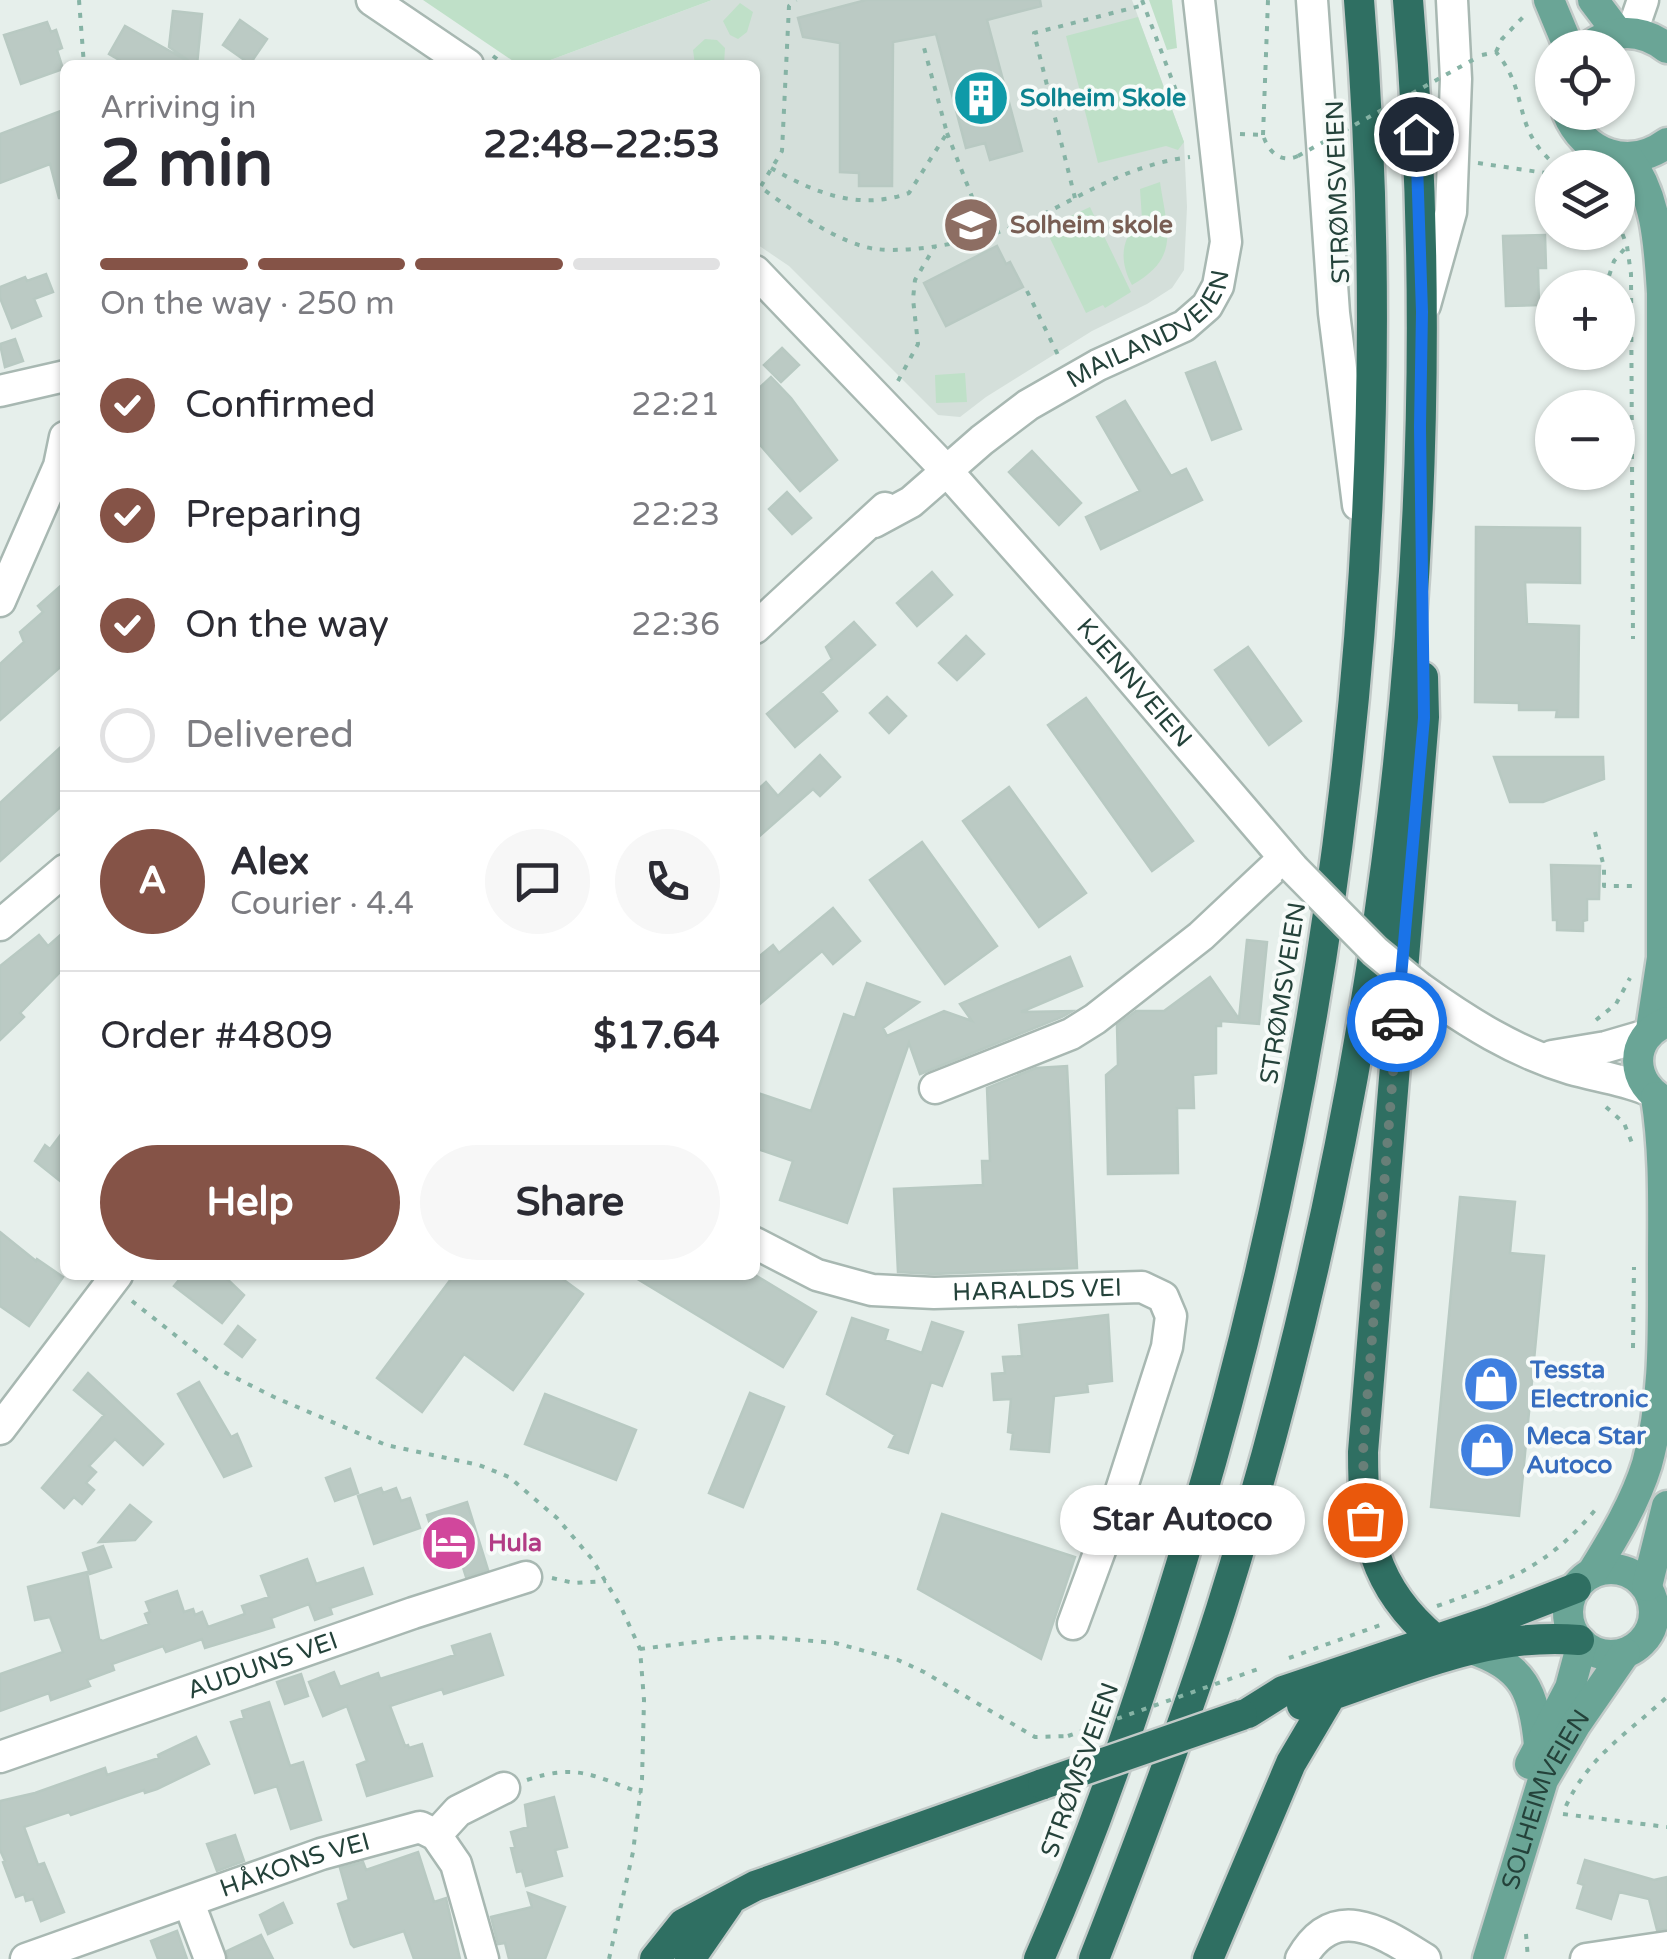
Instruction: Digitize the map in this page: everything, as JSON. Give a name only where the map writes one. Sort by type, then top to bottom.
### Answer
[{"type":"highway","name":"STRØMSVEIEN","points":[[1039,1959],[1096,1818],[1202,1495],[1262,1264],[1292,1126],[1325,932],[1364,554],[1371,226],[1358,0]]},
{"type":"highway","points":[[1408,0],[1422,312],[1424,718],[1388,1124],[1363,1487],[1365,1520],[1378,1567],[1402,1606],[1435,1638]]},
{"type":"highway","points":[[1094,1959],[1141,1839],[1220,1610],[1281,1398],[1315,1256],[1354,1068],[1392,818],[1412,584],[1420,427]]},
{"type":"highway","points":[[1245,1714],[1283,1690],[1491,1621],[1584,1581]]},
{"type":"highway","points":[[654,1959],[683,1924],[790,1871],[1245,1714],[1290,1709],[1471,1649],[1551,1638],[1580,1642]]},
{"type":"highway","points":[[1208,1959],[1291,1763],[1330,1696]]},
{"type":"highway","points":[[690,1959],[735,1896]]},
{"type":"main road","points":[[1594,0],[1623,30]]},
{"type":"main road","points":[[1538,6],[1556,30]]},
{"type":"main road","points":[[1635,34],[1667,48]]},
{"type":"main road","points":[[1576,130],[1598,150]]},
{"type":"main road","points":[[1635,156],[1654,152],[1667,143]]},
{"type":"main road","points":[[1635,167],[1652,209],[1662,293],[1662,958],[1655,1029],[1637,1056],[1640,1079],[1656,1096],[1662,1137],[1662,1347],[1656,1422],[1646,1465],[1634,1497],[1584,1581],[1569,1615],[1580,1642],[1607,1655],[1644,1648],[1652,1627],[1667,1506]]},
{"type":"main road","points":[[1584,1581],[1604,1570],[1628,1572],[1655,1596]]},
{"type":"main road","name":"SOLHEIMVEIEN","points":[[1474,1959],[1474,1945],[1517,1795],[1570,1688],[1580,1642]]},
{"type":"main road","name":"SOLHEIMVEIEN","points":[[1488,1959],[1543,1780],[1576,1724],[1644,1648]]},
{"type":"main road","points":[[1471,1649],[1494,1656],[1528,1688],[1539,1745]]},
{"type":"street","points":[[372,0],[461,60]]},
{"type":"street","name":"MAILANDVEIEN","points":[[760,624],[874,522],[911,502],[940,464],[1053,390],[1184,326],[1207,306],[1218,286],[1226,242],[1199,0]]},
{"type":"street","points":[[1312,0],[1334,313],[1364,554]]},
{"type":"street","points":[[1422,312],[1451,212],[1456,79],[1452,0]]},
{"type":"street","points":[[1626,30],[1643,0]]},
{"type":"street","name":"KJENNVEIEN","points":[[760,276],[940,464],[1289,863],[1364,940],[1420,988],[1504,1043],[1572,1069],[1615,1077],[1656,1096]]},
{"type":"street","points":[[0,391],[60,377]]},
{"type":"street","points":[[0,601],[60,464]]},
{"type":"street","points":[[935,1088],[1071,1034],[1095,1019],[1289,863]]},
{"type":"street","points":[[0,925],[60,874]]},
{"type":"street","points":[[1544,1057],[1606,1047],[1655,1029]]},
{"type":"street","name":"HARALDS VEI","points":[[760,1246],[817,1274],[872,1290],[1142,1287],[1163,1296],[1171,1316],[1167,1347],[1073,1624]]},
{"type":"street","points":[[0,1429],[113,1280]]},
{"type":"street","name":"AUDUNS VEI","points":[[0,1757],[526,1577]]},
{"type":"street","points":[[484,1959],[456,1864],[436,1835],[458,1810],[504,1788]]},
{"type":"street","name":"HÅKONS VEI","points":[[26,1959],[363,1840],[410,1828],[436,1835]]},
{"type":"street","points":[[189,1903],[210,1959]]},
{"type":"street","points":[[1301,1959],[1309,1944],[1324,1932],[1346,1926],[1384,1932],[1426,1959]]},
{"type":"street","points":[[1586,1959],[1667,1947]]},
{"type":"path","points":[[79,0],[84,60]]},
{"type":"path","points":[[1268,0],[1263,135],[1266,146],[1277,156],[1291,159],[1480,56],[1496,52],[1508,33],[1538,6]]},
{"type":"path","points":[[760,182],[782,151],[786,27],[792,1]]},
{"type":"path","points":[[1074,198],[1034,33],[1142,3],[1186,110],[1187,94]]},
{"type":"path","points":[[923,44],[947,133],[987,234]]},
{"type":"path","points":[[1496,52],[1515,81],[1527,134],[1538,150]]},
{"type":"path","points":[[771,168],[829,195],[853,201],[892,199],[908,193],[947,133]]},
{"type":"path","points":[[1226,134],[1263,135]]},
{"type":"path","points":[[760,186],[840,236],[875,249],[936,245],[987,234],[1028,221],[1116,176],[1168,160],[1193,154],[1195,168]]},
{"type":"path","points":[[1470,157],[1475,163],[1535,172]]},
{"type":"path","points":[[896,385],[918,344],[913,299],[916,280],[936,245]]},
{"type":"path","points":[[1627,250],[1632,300],[1632,642]]},
{"type":"path","points":[[1027,291],[1058,355],[1047,362]]},
{"type":"path","points":[[1594,832],[1604,867],[1604,886],[1634,886],[1634,902]]},
{"type":"path","points":[[1592,1022],[1616,1004],[1632,974]]},
{"type":"path","points":[[1602,1104],[1624,1123],[1634,1153]]},
{"type":"path","points":[[1633,1364],[1634,1255]]},
{"type":"path","points":[[115,1280],[198,1355],[239,1380],[361,1436],[406,1450],[478,1464],[509,1477],[557,1518],[592,1558],[640,1649],[644,1700],[641,1793],[626,1890],[609,1959]]},
{"type":"path","points":[[1432,1607],[1486,1589],[1536,1566],[1567,1540],[1601,1502]]},
{"type":"path","points":[[526,1577],[606,1581]]},
{"type":"path","points":[[1279,1662],[1390,1622]]},
{"type":"path","points":[[640,1649],[728,1638],[835,1643],[898,1660],[924,1672],[1034,1738],[1068,1736],[1261,1668]]},
{"type":"path","points":[[1667,1697],[1600,1753],[1582,1775],[1562,1814],[1667,1827]]},
{"type":"path","points":[[504,1788],[551,1772],[571,1770],[641,1793]]},
{"type":"path","points":[[1528,1922],[1528,1959]]},
{"type":"shaded area","name":"Solheim skole","points":[[712,0],[1132,0],[1184,142],[1184,270],[1172,288],[1092,331],[960,417],[938,415],[789,266],[760,246],[760,60],[550,60]]},
{"type":"green space","points":[[423,0],[712,0],[550,60],[512,60]]},
{"type":"green space","points":[[1149,0],[1172,0],[1177,48],[1167,50]]},
{"type":"green space","points":[[740,3],[753,12],[747,32],[738,39],[730,35],[723,21]]},
{"type":"green space","points":[[1138,17],[1184,142],[1178,150],[1166,146],[1098,163],[1066,36]]},
{"type":"green space","points":[[705,39],[717,40],[725,48],[724,60],[694,60],[693,50]]},
{"type":"green space","points":[[1160,182],[1167,229],[1164,253],[1148,275],[1132,285],[1124,250],[1129,234],[1142,219],[1140,189]]},
{"type":"green space","points":[[1090,207],[1131,292],[1105,308],[1103,305],[1086,313],[1045,228]]},
{"type":"green space","points":[[965,373],[967,402],[936,403],[935,375]]},
{"type":"building","name":"Solheim Skole","points":[[866,0],[1040,0],[1041,6],[987,20],[1022,151],[990,160],[985,143],[966,148],[936,34],[893,42],[892,186],[859,186],[859,173],[840,172],[840,43],[803,37],[798,18]]},
{"type":"building","points":[[173,11],[202,14],[197,60],[187,60],[169,47]]},
{"type":"building","points":[[240,20],[267,39],[253,60],[244,60],[223,45]]},
{"type":"building","points":[[47,22],[51,32],[56,30],[62,48],[57,50],[60,70],[21,84],[4,35]]},
{"type":"building","points":[[125,26],[186,60],[119,60],[109,54]]},
{"type":"building","points":[[60,111],[60,198],[50,164],[0,183],[0,134]]},
{"type":"building","points":[[1535,235],[1535,250],[1545,250],[1546,268],[1535,270],[1535,305],[1506,306],[1503,236]]},
{"type":"building","points":[[997,246],[1023,287],[946,326],[924,283]]},
{"type":"building","points":[[46,274],[53,292],[34,299],[41,316],[12,328],[0,298],[0,287]]},
{"type":"building","points":[[15,339],[23,361],[5,367],[0,344]]},
{"type":"building","points":[[782,348],[799,365],[781,382],[764,365]]},
{"type":"building","points":[[1215,362],[1241,429],[1212,440],[1186,373]]},
{"type":"building","points":[[771,377],[837,460],[800,491],[760,445],[760,387]]},
{"type":"building","points":[[1125,401],[1171,476],[1186,469],[1202,500],[1101,549],[1086,517],[1140,491],[1097,417]]},
{"type":"building","points":[[1032,451],[1081,503],[1059,525],[1009,472]]},
{"type":"building","points":[[787,492],[811,518],[792,534],[769,509]]},
{"type":"building","points":[[1476,527],[1580,528],[1580,583],[1525,582],[1527,624],[1579,626],[1578,717],[1556,717],[1557,710],[1519,710],[1519,703],[1475,702]]},
{"type":"building","points":[[932,572],[952,595],[917,626],[897,603]]},
{"type":"building","points":[[60,586],[60,667],[0,720],[0,664],[24,642],[20,632],[43,612],[38,606]]},
{"type":"building","points":[[854,622],[875,645],[821,692],[837,711],[795,747],[767,714],[832,659],[826,647]]},
{"type":"building","points":[[966,636],[984,654],[957,680],[939,663]]},
{"type":"building","points":[[1248,647],[1301,721],[1269,745],[1215,670]]},
{"type":"building","points":[[887,697],[906,716],[889,733],[870,713]]},
{"type":"building","points":[[1086,698],[1193,841],[1152,871],[1048,725]]},
{"type":"building","points":[[60,748],[60,807],[0,861],[0,803]]},
{"type":"building","points":[[820,755],[840,777],[820,796],[813,789],[760,836],[760,787],[766,782],[778,796]]},
{"type":"building","points":[[1494,757],[1603,757],[1604,779],[1543,802],[1510,802]]},
{"type":"building","points":[[1009,787],[1086,893],[1039,927],[963,821]]},
{"type":"building","points":[[922,842],[997,946],[945,984],[870,880]]},
{"type":"building","points":[[1551,865],[1600,866],[1599,899],[1587,899],[1583,931],[1557,930],[1557,920],[1553,920]]},
{"type":"building","points":[[833,908],[860,941],[833,964],[822,951],[760,1004],[760,956],[773,945],[779,953]]},
{"type":"building","points":[[39,935],[48,946],[60,935],[60,972],[0,1040],[0,966]]},
{"type":"building","points":[[1247,940],[1267,942],[1259,1024],[1221,1021],[1221,1026],[1216,1026],[1216,1073],[1193,1075],[1194,1108],[1177,1108],[1178,1173],[1108,1174],[1106,1075],[1118,1065],[1117,1025],[1136,1011],[1164,1011],[1210,977],[1239,1019]]},
{"type":"building","points":[[1070,957],[1082,986],[1021,1012],[1072,1011],[1062,1017],[920,1074],[909,1043],[847,1223],[780,1200],[793,1161],[760,1150],[760,1094],[811,1111],[844,1014],[855,1018],[867,983],[919,1002],[883,1028],[887,1036],[944,1011],[972,1021],[960,1004]]},
{"type":"building","points":[[1067,1066],[1077,1268],[898,1272],[894,1189],[983,1185],[982,1161],[990,1161],[987,1088],[1036,1068]]},
{"type":"building","points":[[60,1136],[60,1181],[35,1161],[45,1145],[50,1149]]},
{"type":"building","points":[[1460,1197],[1515,1202],[1510,1253],[1544,1256],[1519,1516],[1431,1507]]},
{"type":"building","points":[[0,1232],[60,1275],[61,1280],[29,1326],[0,1306]]},
{"type":"building","points":[[760,1278],[816,1312],[783,1367],[639,1280]]},
{"type":"building","points":[[179,1280],[228,1280],[244,1295],[222,1323],[174,1286]]},
{"type":"building","points":[[450,1280],[564,1280],[583,1294],[513,1390],[464,1354],[422,1412],[377,1378]]},
{"type":"building","points":[[1108,1315],[1112,1381],[1087,1384],[1088,1392],[1054,1396],[1049,1452],[1011,1449],[1011,1399],[994,1400],[992,1374],[1005,1373],[1003,1357],[1022,1356],[1019,1325]]},
{"type":"building","points":[[852,1318],[888,1330],[885,1340],[922,1353],[932,1322],[963,1332],[942,1386],[931,1382],[908,1453],[889,1447],[895,1435],[827,1394]]},
{"type":"building","points":[[238,1326],[255,1340],[242,1357],[225,1344]]},
{"type":"building","points":[[88,1373],[163,1444],[143,1465],[115,1439],[89,1466],[96,1472],[86,1483],[94,1490],[82,1504],[74,1497],[64,1508],[42,1488],[104,1415],[74,1390]]},
{"type":"building","points":[[199,1382],[231,1437],[237,1434],[251,1466],[224,1477],[178,1394]]},
{"type":"building","points":[[750,1393],[784,1407],[743,1507],[709,1493]]},
{"type":"building","points":[[545,1394],[636,1430],[616,1480],[525,1444]]},
{"type":"building","points":[[350,1469],[358,1493],[335,1501],[326,1478]]},
{"type":"building","points":[[381,1488],[383,1493],[396,1488],[401,1501],[410,1498],[420,1528],[374,1544],[358,1496]]},
{"type":"building","points":[[467,1502],[488,1570],[466,1577],[456,1545],[438,1550],[427,1515]]},
{"type":"building","points":[[130,1505],[151,1522],[135,1540],[99,1542]]},
{"type":"building","points":[[942,1514],[1075,1557],[1041,1659],[918,1589]]},
{"type":"building","points":[[103,1546],[111,1567],[90,1574],[83,1553]]},
{"type":"building","points":[[307,1559],[316,1584],[363,1568],[372,1594],[330,1608],[332,1614],[315,1620],[309,1604],[271,1618],[274,1627],[205,1648],[202,1639],[166,1652],[163,1646],[112,1664],[114,1670],[87,1680],[90,1686],[51,1700],[49,1693],[0,1711],[0,1674],[63,1652],[50,1617],[35,1620],[28,1587],[87,1572],[99,1639],[103,1641],[149,1624],[146,1602],[177,1591],[184,1612],[202,1612],[208,1627],[245,1614],[242,1606],[269,1597],[261,1576]]},
{"type":"building","points":[[490,1634],[503,1675],[390,1706],[405,1746],[422,1744],[432,1776],[367,1796],[357,1765],[367,1761],[347,1706],[323,1716],[309,1682],[334,1672],[340,1687],[378,1673],[380,1679],[455,1655],[452,1646]]},
{"type":"building","points":[[301,1674],[308,1696],[285,1704],[277,1682]]},
{"type":"building","points":[[269,1702],[290,1766],[303,1762],[321,1820],[291,1829],[277,1786],[255,1793],[231,1722],[244,1718],[242,1711]]},
{"type":"building","points":[[196,1737],[209,1764],[157,1789],[24,1827],[38,1865],[44,1863],[64,1912],[41,1921],[33,1899],[26,1901],[24,1894],[16,1897],[0,1850],[0,1801],[105,1768],[107,1775],[159,1758],[158,1755]]},
{"type":"building","points":[[554,1797],[567,1847],[555,1850],[562,1876],[526,1886],[522,1871],[517,1872],[511,1832],[528,1827],[525,1805]]},
{"type":"building","points":[[235,1835],[244,1861],[217,1871],[207,1844]]},
{"type":"building","points":[[418,1852],[434,1902],[446,1898],[460,1959],[414,1959],[404,1931],[354,1947],[351,1944],[338,1904],[349,1900],[340,1868],[363,1862],[366,1870]]},
{"type":"building","points":[[1585,1860],[1654,1880],[1667,1877],[1667,1929],[1657,1930],[1649,1899],[1619,1892],[1611,1919],[1577,1908],[1584,1885],[1578,1883]]},
{"type":"building","points":[[528,1893],[565,1907],[545,1959],[509,1959],[505,1943],[498,1944],[491,1917],[532,1907]]},
{"type":"building","points":[[283,1903],[292,1923],[268,1934],[260,1915]]},
{"type":"building","points":[[177,1931],[187,1959],[158,1959],[151,1941]]},
{"type":"building","points":[[261,1935],[273,1959],[228,1959],[227,1951]]},
{"type":"way so far","points":[[1365,1520],[1363,1452],[1397,1022]]},
{"type":"place","name":"Solheim Skole","points":[[981,98]]},
{"type":"place","name":"Solheim skole","points":[[971,225]]},
{"type":"place","name":"Tessta Electronic","points":[[1491,1384]]},
{"type":"place","name":"Meca Star Autoco","points":[[1487,1450]]},
{"type":"place","name":"Star Autoco","points":[[1365,1520]]},
{"type":"place","name":"Hula","points":[[449,1543]]},
{"type":"route","points":[[1397,1022],[1424,718],[1422,312],[1416,134]]}]
